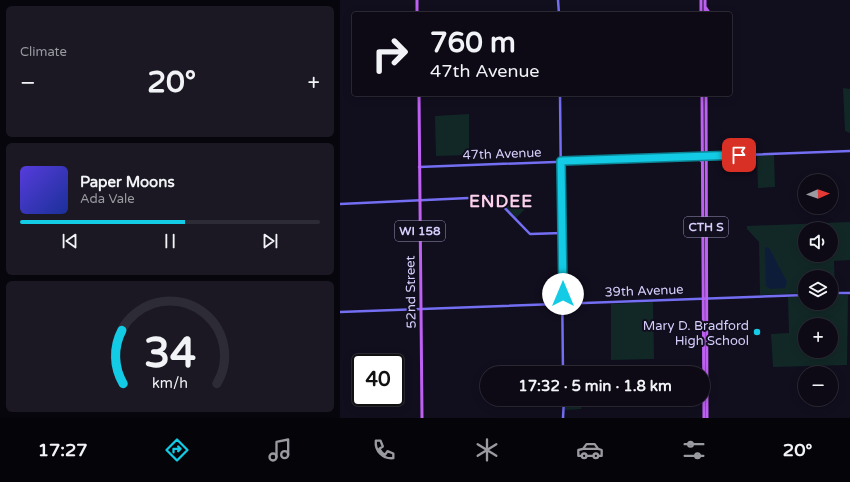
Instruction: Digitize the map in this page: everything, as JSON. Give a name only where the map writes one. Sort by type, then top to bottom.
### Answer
[{"type":"main road","points":[[417,0],[417,12]]},
{"type":"main road","points":[[701,0],[701,12]]},
{"type":"main road","points":[[705,0],[705,12]]},
{"type":"main road","points":[[705,8],[708,12]]},
{"type":"main road","name":"52nd Street","points":[[419,96],[422,418]]},
{"type":"main road","name":"CTH S","points":[[702,96],[706,298]]},
{"type":"main road","name":"CTH S","points":[[706,96],[706,151],[702,161],[706,298]]},
{"type":"main road","points":[[706,151],[707,154],[714,156]]},
{"type":"main road","points":[[696,156],[702,161]]},
{"type":"main road","points":[[705,366],[704,312],[706,298]]},
{"type":"main road","points":[[706,298],[708,322],[706,366]]},
{"type":"main road","points":[[704,312],[705,321],[708,322]]},
{"type":"main road","points":[[705,406],[705,418]]},
{"type":"street","points":[[558,0],[559,12]]},
{"type":"street","points":[[560,96],[563,366]]},
{"type":"street","name":"47th Avenue","points":[[419,167],[850,151]]},
{"type":"street","points":[[340,204],[490,197],[496,199],[530,234],[562,233]]},
{"type":"street","points":[[838,293],[850,293]]},
{"type":"street","name":"39th Avenue","points":[[340,312],[798,295]]},
{"type":"street","points":[[563,418],[564,406]]},
{"type":"green space","points":[[843,88],[850,89],[850,133],[845,131]]},
{"type":"green space","points":[[469,114],[469,155],[436,156],[435,116]]},
{"type":"green space","points":[[774,154],[775,187],[758,188],[757,155]]},
{"type":"green space","points":[[525,197],[525,209],[516,218],[498,199],[500,198]]},
{"type":"green space","points":[[838,222],[850,222],[850,260],[838,261]]},
{"type":"green space","points":[[798,224],[798,262],[834,262],[834,270],[798,270],[798,293],[760,295],[759,242],[747,229],[747,226]]},
{"type":"green space","points":[[838,295],[848,295],[847,365],[773,367],[771,334],[789,333],[788,297],[798,296],[798,310],[838,310]]},
{"type":"green space","points":[[653,302],[654,359],[611,360],[611,304]]},
{"type":"green space","points":[[565,406],[581,406],[581,409],[565,410]]},
{"type":"water","points":[[766,247],[769,248],[787,282],[785,288],[770,289],[766,286]]},
{"type":"place","name":"Mary D. Bradford High School","points":[[757,332]]},
{"type":"district","name":"ENDEE","points":[[501,201]]},
{"type":"route","points":[[563,294],[561,161],[739,155]]}]
